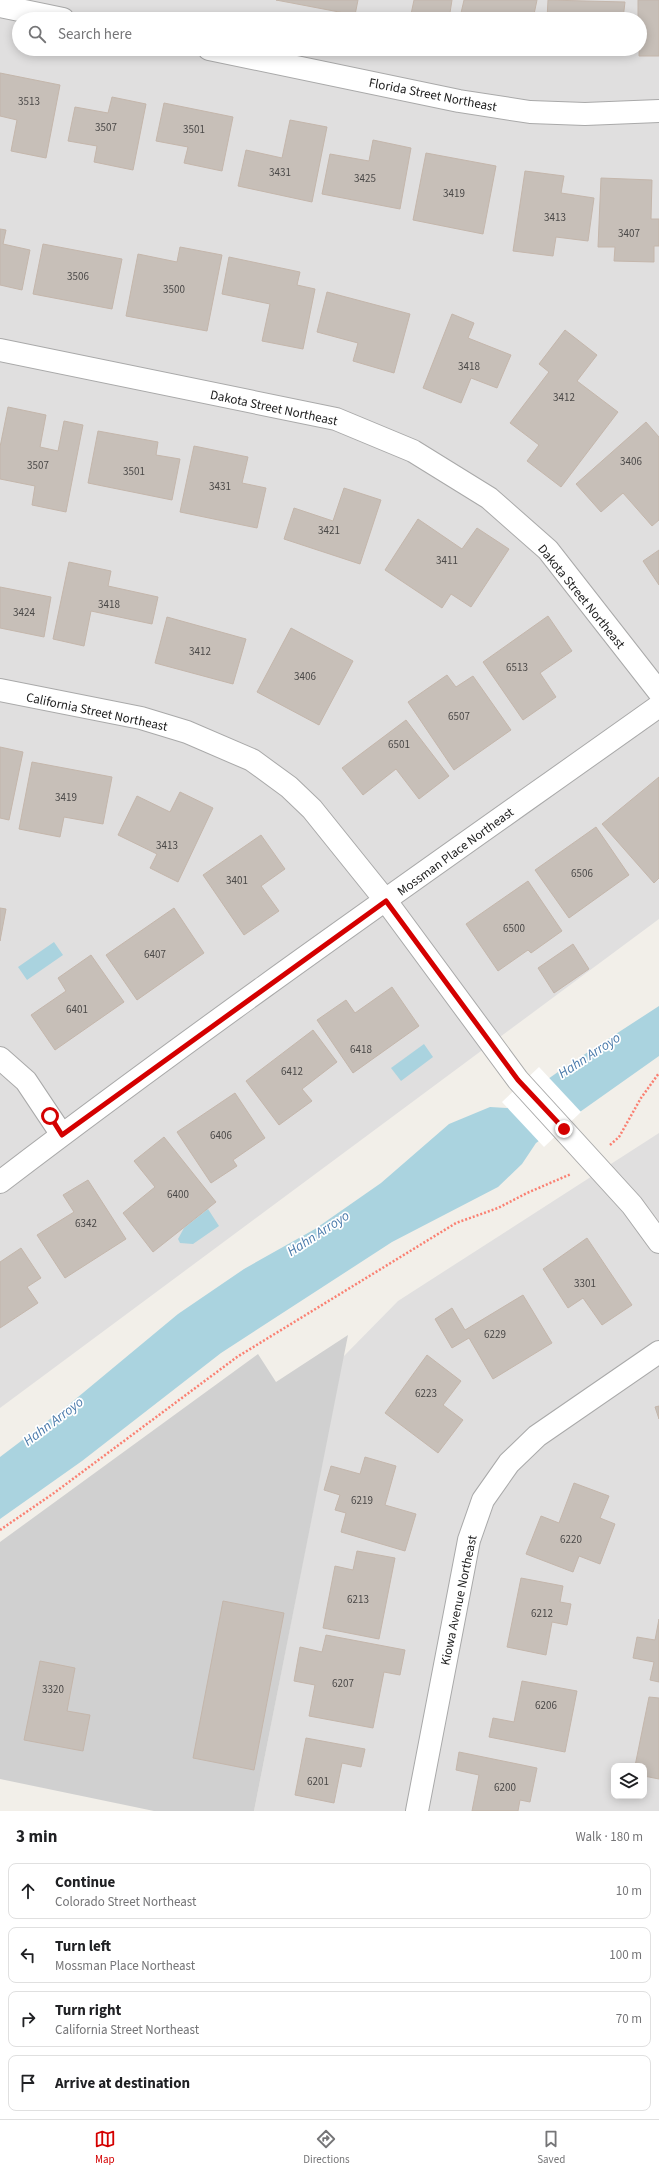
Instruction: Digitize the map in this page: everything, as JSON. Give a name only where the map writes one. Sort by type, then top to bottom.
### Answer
[{"type":"street","points":[[0,6],[29,12]]},
{"type":"street","name":"Florida Street Northeast","points":[[243,56],[459,100],[530,112],[585,114],[659,111]]},
{"type":"street","name":"Dakota Street Northeast","points":[[0,350],[336,419],[413,451],[489,498],[548,550],[659,692]]},
{"type":"street","name":"California Street Northeast","points":[[0,690],[141,718],[187,732],[252,760],[289,787],[312,809],[386,901],[518,1080],[632,1205],[659,1242]]},
{"type":"street","name":"Mossman Place Northeast","points":[[0,1182],[62,1135],[659,706]]},
{"type":"street","points":[[0,1058],[26,1081],[62,1135]]},
{"type":"street","name":"Kiowa Avenue Northeast","points":[[417,1811],[469,1540],[483,1500],[509,1463],[537,1436],[659,1352]]},
{"type":"path","points":[[0,1530],[54,1493],[237,1357],[456,1223],[498,1208],[527,1192],[575,1172],[593,1161],[619,1137],[641,1098],[659,1073]]},
{"type":"shaded area","points":[[0,0],[659,0],[659,919],[0,1408]]},
{"type":"shaded area","points":[[659,1133],[659,1811],[254,1811],[343,1357],[398,1301]]},
{"type":"shaded area","points":[[348,1335],[254,1811],[154,1811],[0,1779],[0,1542],[258,1354],[276,1382]]},
{"type":"water","points":[[54,942],[63,955],[27,980],[18,967]]},
{"type":"water","name":"Hahn Arroyo","points":[[659,1006],[659,1056],[536,1143],[522,1164],[498,1187],[392,1242],[221,1353],[82,1461],[0,1519],[0,1457],[66,1407],[178,1314],[244,1269],[315,1229],[381,1183],[449,1124],[490,1107],[507,1108],[565,1067]]},
{"type":"water","points":[[424,1044],[433,1057],[401,1081],[391,1068]]},
{"type":"water","points":[[208,1209],[219,1226],[193,1244],[180,1243],[178,1239],[184,1228]]},
{"type":"pier","points":[[539,1067],[581,1112],[544,1147],[502,1102]]},
{"type":"building","points":[[276,0],[358,0],[356,12],[339,12]]},
{"type":"building","points":[[414,0],[452,0],[450,12],[411,12]]},
{"type":"building","points":[[464,0],[537,0],[534,12],[461,12]]},
{"type":"building","points":[[548,0],[625,2],[624,12],[547,12]]},
{"type":"building","points":[[638,0],[659,0],[659,56],[647,56],[647,12],[638,12]]},
{"type":"building","points":[[0,73],[60,85],[46,158],[11,151],[17,120],[0,116]]},
{"type":"building","points":[[112,97],[146,104],[133,170],[94,162],[97,146],[68,141],[75,107],[108,113]]},
{"type":"building","points":[[164,103],[233,117],[222,171],[184,163],[188,147],[156,141]]},
{"type":"building","points":[[290,120],[327,127],[312,202],[238,186],[246,150],[282,158]]},
{"type":"building","points":[[373,140],[411,148],[400,209],[322,194],[330,154],[369,161]]},
{"type":"building","points":[[426,153],[496,166],[483,234],[413,220]]},
{"type":"building","points":[[525,171],[564,176],[561,193],[594,198],[588,241],[556,237],[553,256],[513,251]]},
{"type":"building","points":[[601,178],[652,180],[651,219],[659,219],[659,246],[654,246],[654,262],[614,261],[615,247],[598,247]]},
{"type":"building","points":[[0,229],[6,230],[3,244],[30,250],[22,290],[0,285]]},
{"type":"building","points":[[43,244],[122,259],[112,309],[33,294]]},
{"type":"building","points":[[180,247],[222,255],[207,331],[126,316],[138,254],[177,262]]},
{"type":"building","points":[[229,257],[300,272],[297,285],[315,289],[303,349],[262,341],[270,304],[222,294]]},
{"type":"building","points":[[327,292],[410,314],[394,373],[353,361],[358,343],[317,332]]},
{"type":"building","points":[[452,314],[474,323],[468,338],[511,355],[497,388],[471,378],[461,403],[423,388]]},
{"type":"building","points":[[565,330],[597,355],[577,381],[618,412],[561,487],[527,461],[539,445],[510,423],[549,372],[539,364]]},
{"type":"building","points":[[8,407],[46,415],[40,447],[58,451],[64,421],[83,425],[66,512],[32,505],[35,486],[0,479],[0,447]]},
{"type":"building","points":[[646,422],[659,437],[659,520],[652,526],[623,493],[601,512],[576,484]]},
{"type":"building","points":[[98,431],[158,442],[156,455],[180,459],[172,500],[88,483]]},
{"type":"building","points":[[194,446],[248,457],[242,483],[266,488],[257,528],[180,512]]},
{"type":"building","points":[[344,488],[381,500],[360,564],[284,539],[294,508],[333,521]]},
{"type":"building","points":[[418,519],[462,549],[477,528],[509,549],[471,607],[451,594],[442,608],[385,570]]},
{"type":"building","points":[[659,550],[659,585],[643,561]]},
{"type":"building","points":[[69,562],[111,571],[108,586],[158,597],[152,624],[91,611],[84,646],[53,639]]},
{"type":"building","points":[[0,587],[51,597],[44,637],[0,628]]},
{"type":"building","points":[[548,616],[572,651],[540,673],[556,697],[523,720],[483,662]]},
{"type":"building","points":[[167,617],[246,639],[233,684],[155,663]]},
{"type":"building","points":[[291,628],[353,661],[319,725],[257,692]]},
{"type":"building","points":[[447,675],[456,687],[473,676],[511,730],[454,770],[408,702]]},
{"type":"building","points":[[406,720],[449,776],[419,799],[396,769],[363,795],[342,768]]},
{"type":"building","points":[[0,747],[23,752],[9,820],[0,818]]},
{"type":"building","points":[[32,762],[112,777],[103,824],[64,817],[60,837],[19,829]]},
{"type":"building","points":[[659,777],[659,878],[654,883],[602,824]]},
{"type":"building","points":[[180,792],[213,808],[178,882],[150,868],[157,854],[118,835],[137,796],[170,812]]},
{"type":"building","points":[[596,827],[629,875],[569,918],[535,870]]},
{"type":"building","points":[[261,835],[285,869],[261,886],[279,911],[244,935],[203,875]]},
{"type":"building","points":[[528,881],[562,931],[531,953],[528,950],[498,971],[466,924]]},
{"type":"building","points":[[0,908],[6,909],[0,941]]},
{"type":"building","points":[[174,908],[204,953],[137,1000],[106,955]]},
{"type":"building","points":[[573,944],[589,969],[554,993],[538,968]]},
{"type":"building","points":[[91,955],[124,1002],[55,1050],[31,1015],[66,991],[58,978]]},
{"type":"building","points":[[392,987],[419,1026],[353,1073],[317,1020],[346,1000],[355,1013]]},
{"type":"building","points":[[313,1030],[337,1062],[302,1089],[312,1101],[279,1125],[246,1081]]},
{"type":"building","points":[[235,1093],[265,1138],[233,1160],[237,1166],[211,1183],[177,1132]]},
{"type":"building","points":[[164,1137],[216,1202],[153,1252],[123,1213],[155,1187],[134,1161]]},
{"type":"building","points":[[88,1180],[126,1239],[65,1278],[37,1235],[74,1212],[63,1195]]},
{"type":"building","points":[[587,1238],[632,1305],[602,1325],[583,1298],[568,1308],[543,1269]]},
{"type":"building","points":[[21,1248],[41,1278],[27,1287],[38,1303],[0,1328],[0,1262]]},
{"type":"building","points":[[523,1295],[552,1343],[493,1379],[469,1338],[452,1348],[435,1319],[452,1308],[465,1330]]},
{"type":"building","points":[[427,1355],[461,1381],[443,1405],[463,1420],[438,1453],[385,1413]]},
{"type":"building","points":[[659,1406],[659,1419],[655,1407]]},
{"type":"building","points":[[365,1457],[396,1466],[385,1505],[416,1514],[405,1551],[341,1532],[346,1513],[335,1510],[340,1495],[324,1490],[331,1466],[360,1474]]},
{"type":"building","points":[[574,1483],[609,1496],[600,1518],[615,1524],[600,1564],[579,1556],[573,1572],[526,1554],[541,1516],[559,1523]]},
{"type":"building","points":[[357,1551],[395,1558],[379,1639],[323,1628],[335,1566],[353,1570]]},
{"type":"building","points":[[521,1578],[563,1586],[560,1602],[571,1604],[567,1625],[552,1622],[546,1655],[507,1647]]},
{"type":"building","points":[[223,1601],[284,1613],[254,1770],[193,1758]]},
{"type":"building","points":[[659,1619],[659,1682],[650,1680],[654,1662],[633,1658],[637,1637],[655,1640]]},
{"type":"building","points":[[326,1635],[405,1650],[400,1675],[384,1672],[373,1728],[309,1716],[315,1685],[294,1681],[300,1647],[322,1652]]},
{"type":"building","points":[[40,1661],[75,1668],[67,1711],[90,1715],[83,1751],[24,1740]]},
{"type":"building","points":[[522,1681],[577,1691],[565,1752],[489,1737],[493,1718],[514,1722]]},
{"type":"building","points":[[649,1697],[659,1698],[659,1779],[647,1777],[647,1763],[636,1763]]},
{"type":"building","points":[[306,1738],[365,1749],[361,1767],[342,1763],[334,1803],[295,1795]]},
{"type":"building","points":[[459,1752],[537,1768],[530,1802],[520,1800],[518,1811],[472,1811],[479,1775],[456,1770]]},
{"type":"route","points":[[50,1116],[62,1135],[386,901],[518,1080],[564,1129]]}]
